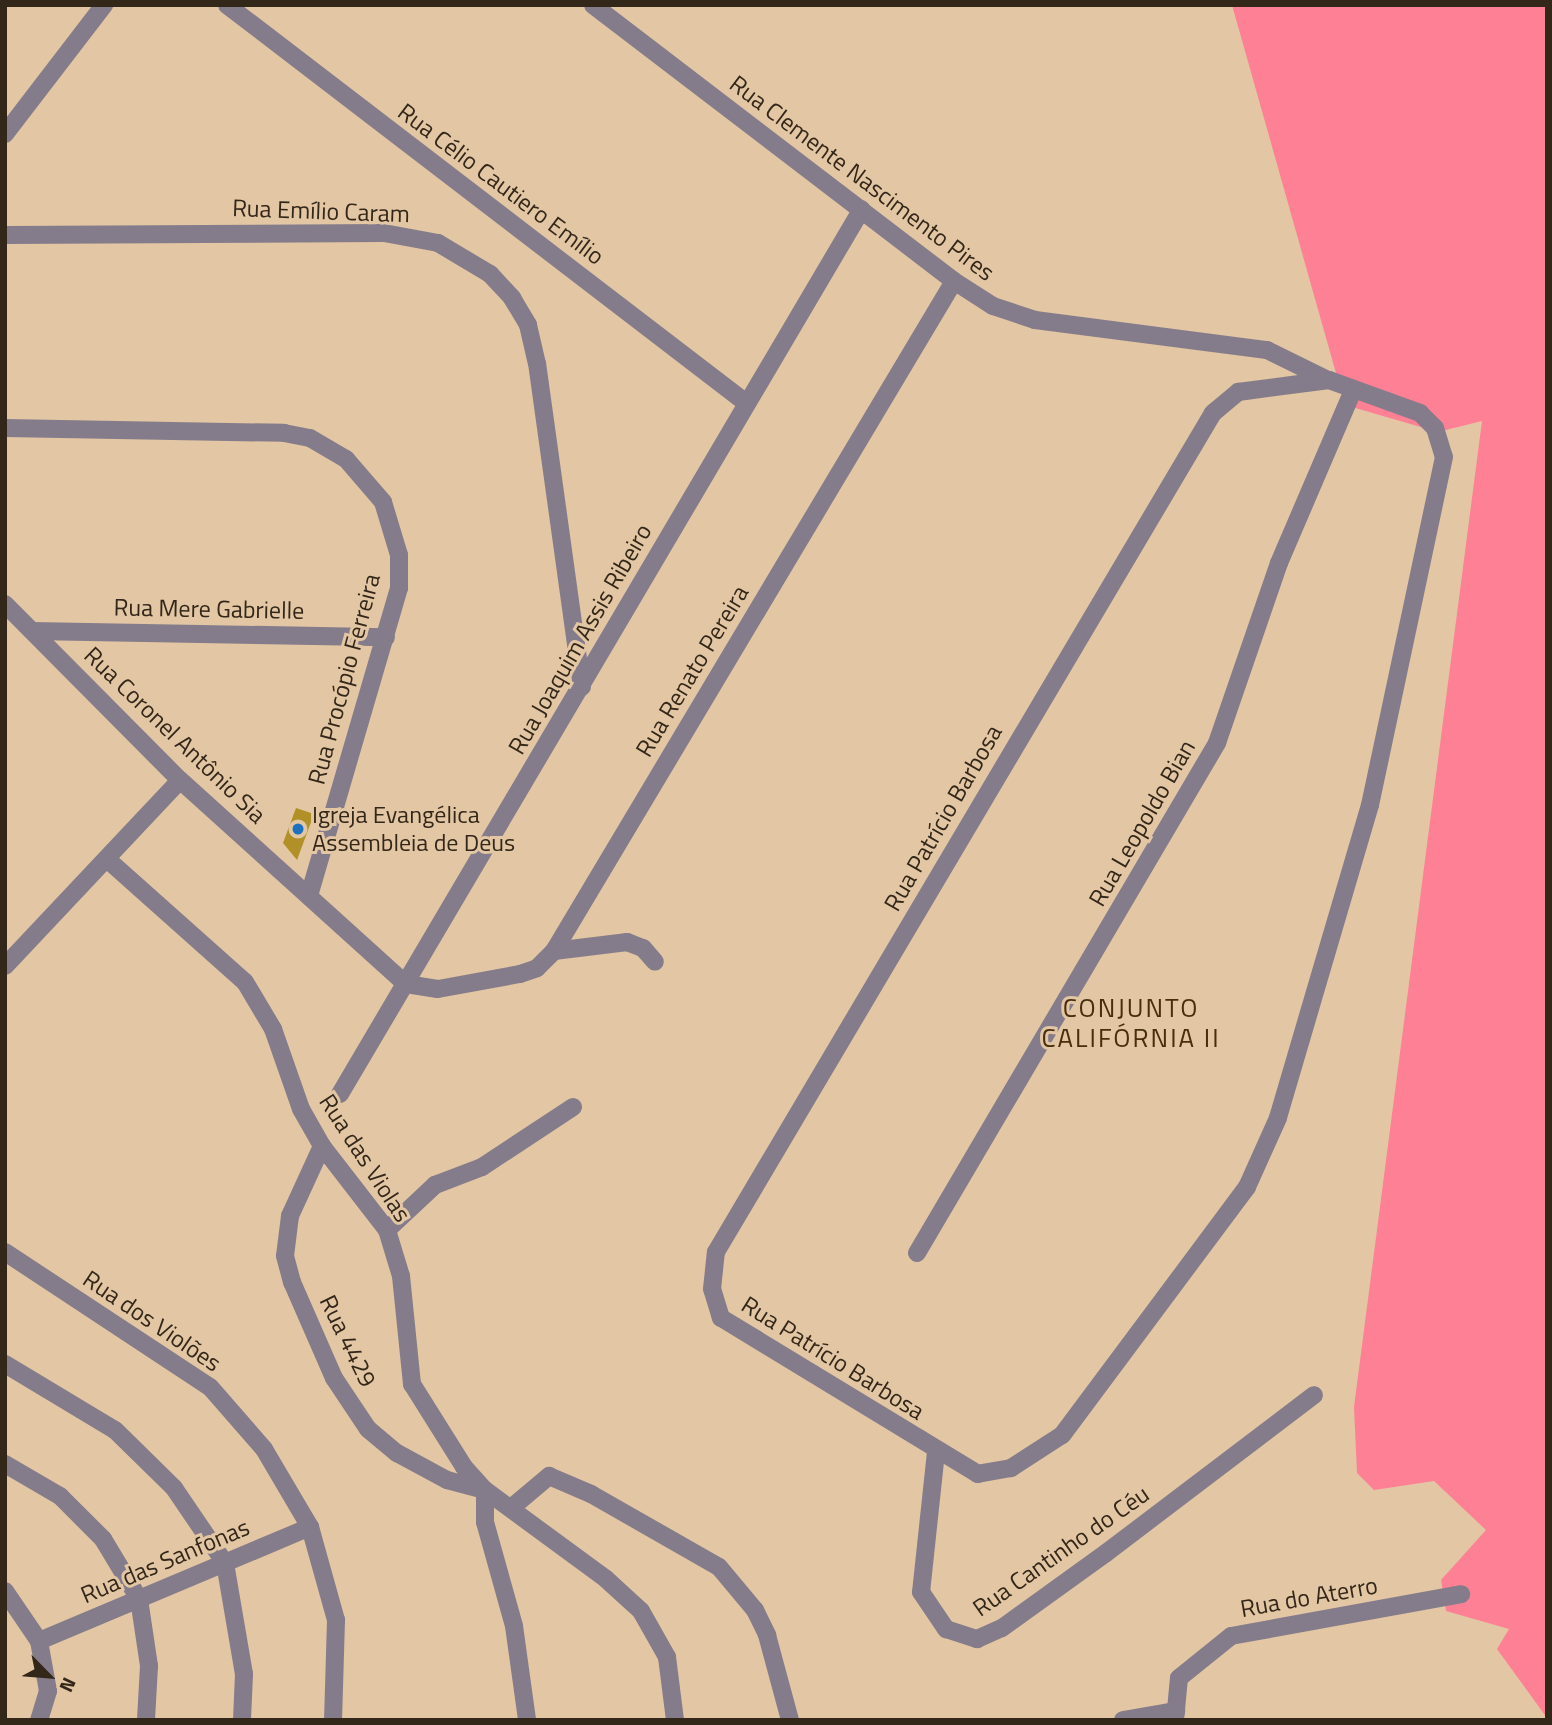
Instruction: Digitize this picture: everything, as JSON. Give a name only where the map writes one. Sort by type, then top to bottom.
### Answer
[{"type":"street","points":[[5,134],[104,6],[124,5]]},
{"type":"street","name":"Rua Célio Cautiero Emílio","points":[[227,5],[745,402]]},
{"type":"street","name":"Rua Clemente Nascimento Pires","points":[[593,5],[954,281],[992,306],[1035,320],[1267,350],[1329,380]]},
{"type":"street","name":"Rua Joaquim Assis Ribeiro","points":[[340,1094],[582,687],[745,402],[862,209]]},
{"type":"street","name":"Rua Emílio Caram","points":[[5,235],[384,233],[438,243],[490,274],[512,298],[528,325],[537,363],[582,687]]},
{"type":"street","name":"Rua Renato Pereira","points":[[405,984],[438,989],[499,981],[537,968],[554,951],[954,281]]},
{"type":"street","name":"Rua Patrício Barbosa","points":[[1329,380],[1353,390],[1420,413],[1435,428],[1444,457],[1370,805],[1278,1118],[1247,1187],[1062,1435],[1011,1468],[978,1474],[936,1452],[721,1318],[712,1289],[716,1252],[1213,413],[1238,393],[1329,380]]},
{"type":"street","name":"Rua Leopoldo Bian","points":[[917,1253],[1217,744],[1279,563],[1353,390]]},
{"type":"street","name":"Rua Procópio Ferreira","points":[[5,428],[284,433],[310,438],[346,459],[369,483],[394,526],[399,588],[310,893]]},
{"type":"street","name":"Rua Coronel Antônio Sia","points":[[5,604],[180,780],[310,893],[405,984]]},
{"type":"street","name":"Rua Mere Gabrielle","points":[[32,631],[386,636]]},
{"type":"street","points":[[5,966],[108,860],[180,780]]},
{"type":"street","name":"Rua das Violas","points":[[108,860],[245,982],[273,1029],[301,1109],[322,1146],[387,1230],[401,1276],[412,1384],[464,1467],[485,1490],[606,1579],[641,1611],[667,1657],[675,1720]]},
{"type":"street","points":[[554,951],[626,942],[643,948],[655,962]]},
{"type":"street","points":[[387,1230],[435,1185],[481,1167],[573,1107]]},
{"type":"street","name":"Rua 4429","points":[[322,1146],[290,1216],[285,1256],[334,1378],[368,1429],[397,1453],[447,1480],[485,1490]]},
{"type":"street","name":"Rua dos Violões","points":[[5,1252],[210,1387],[264,1449],[310,1527],[337,1620],[333,1720]]},
{"type":"street","points":[[5,1364],[115,1430],[174,1488],[225,1563],[244,1674],[242,1720]]},
{"type":"street","name":"Rua Cantinho do Céu","points":[[936,1452],[921,1592],[946,1629],[977,1639],[1002,1628],[1106,1553],[1314,1395]]},
{"type":"street","points":[[5,1464],[60,1496],[103,1539],[139,1599],[149,1666],[146,1720]]},
{"type":"street","points":[[511,1508],[549,1476],[591,1494],[719,1567],[761,1623],[790,1720]]},
{"type":"street","points":[[485,1490],[485,1522],[514,1626],[527,1720]]},
{"type":"street","name":"Rua das Sanfonas","points":[[39,1641],[310,1527]]},
{"type":"street","points":[[5,1591],[39,1641],[48,1691],[39,1720]]},
{"type":"street","name":"Rua do Aterro","points":[[1175,1716],[1178,1678],[1231,1636],[1461,1594]]},
{"type":"street","points":[[1123,1720],[1175,1716]]},
{"type":"shaded area","points":[[1232,5],[1547,5],[1547,1718],[1497,1649],[1509,1629],[1446,1611],[1441,1580],[1486,1530],[1434,1481],[1374,1490],[1357,1473],[1354,1407],[1482,421],[1438,432],[1345,405]]},
{"type":"building","name":"Igreja Evangélica Assembleia de Deus","points":[[296,808],[314,814],[297,860],[283,843]]},
{"type":"place","name":"Igreja Evangélica Assembleia de Deus","points":[[298,829]]},
{"type":"district","name":"CONJUNTO CALIFÓRNIA II","points":[[1131,1023]]}]
